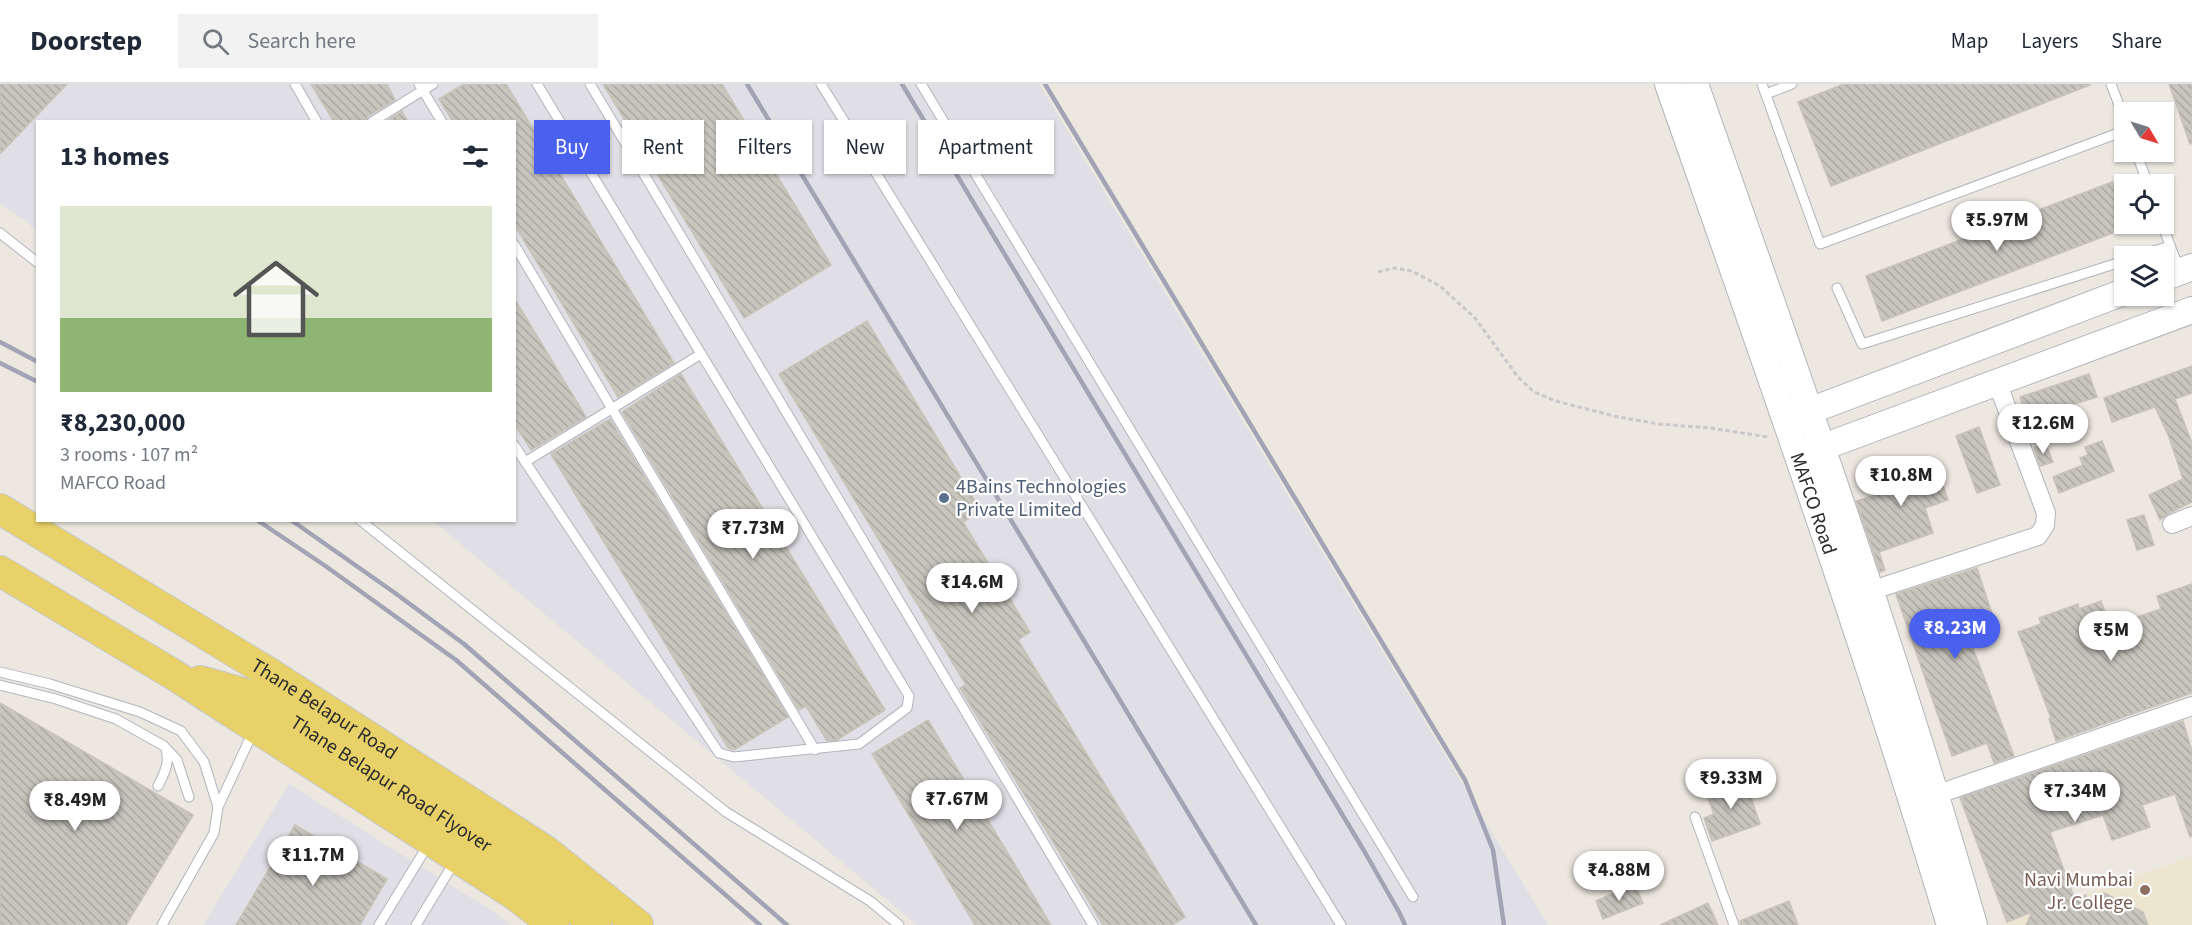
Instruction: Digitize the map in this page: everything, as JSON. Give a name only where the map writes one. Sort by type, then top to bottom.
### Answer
[{"type":"main road","name":"MAFCO Road","points":[[1668,84],[1925,799]]},
{"type":"main road","name":"MAFCO Road","points":[[1695,84],[1823,447],[1870,591],[1925,799],[1963,923]]},
{"type":"main road","points":[[2114,296],[1810,411],[1794,439],[1823,447],[2192,310]]},
{"type":"main road","name":"Thane Belapur Road","points":[[0,509],[271,674],[546,851],[638,925]]},
{"type":"main road","points":[[0,571],[171,673],[458,857],[515,895],[554,925]]},
{"type":"main road","name":"Thane Belapur Road Flyover","points":[[171,673],[257,697],[531,873],[596,925]]},
{"type":"street","points":[[1870,591],[2038,536],[2045,525],[2046,513],[1997,382]]},
{"type":"street","points":[[2172,524],[2192,516]]},
{"type":"street","points":[[1925,799],[2192,706]]},
{"type":"lane","points":[[295,84],[316,120]]},
{"type":"lane","points":[[375,120],[421,87],[433,84]]},
{"type":"lane","points":[[516,448],[719,753],[734,757],[859,744],[907,708],[909,696],[537,84]]},
{"type":"lane","points":[[590,84],[1093,925]]},
{"type":"lane","points":[[822,84],[1341,925]]},
{"type":"lane","points":[[921,84],[1413,897]]},
{"type":"lane","points":[[1792,84],[1764,89],[1820,244],[2114,135]]},
{"type":"lane","points":[[2111,84],[2118,102]]},
{"type":"lane","points":[[421,87],[441,120]]},
{"type":"lane","points":[[0,233],[36,261]]},
{"type":"lane","points":[[2166,234],[2170,246]]},
{"type":"lane","points":[[516,247],[815,750]]},
{"type":"lane","points":[[1837,288],[1862,344],[2114,264]]},
{"type":"lane","points":[[525,462],[701,354]]},
{"type":"lane","points":[[363,522],[726,812],[870,901],[899,925]]},
{"type":"lane","points":[[0,672],[50,684],[140,712],[181,731],[204,762],[218,807]]},
{"type":"lane","points":[[0,685],[56,699],[116,719],[164,746],[177,760],[189,797]]},
{"type":"lane","points":[[162,925],[214,833],[218,807],[255,727]]},
{"type":"lane","points":[[158,786],[168,757],[164,746]]},
{"type":"lane","points":[[1695,817],[1734,925]]},
{"type":"lane","points":[[379,925],[432,840]]},
{"type":"lane","points":[[416,925],[458,857]]},
{"type":"path","points":[[1378,272],[1394,268],[1412,271],[1440,286],[1475,318],[1518,377],[1534,392],[1556,402],[1628,418],[1794,439]]},
{"type":"shaded area","points":[[0,84],[1039,84],[1548,925],[917,925],[434,522],[516,522],[516,120],[36,120],[36,229],[0,203]]},
{"type":"shaded area","points":[[289,784],[494,912],[511,925],[203,925]]},
{"type":"shaded area","name":"Navi Mumbai Jr. College","points":[[2192,856],[2192,925],[2003,925]]},
{"type":"building","points":[[0,84],[67,84],[0,154]]},
{"type":"building","points":[[311,84],[387,84],[395,100],[368,116],[366,120],[333,120]]},
{"type":"building","points":[[464,84],[506,84],[534,130],[534,174],[560,174],[674,363],[618,397],[516,227],[516,120],[452,120],[439,99]]},
{"type":"building","points":[[603,84],[722,84],[744,120],[716,120],[716,174],[776,174],[831,265],[744,318],[657,174],[704,174],[704,120],[625,120]]},
{"type":"building","points":[[1844,84],[2090,85],[1831,186],[1798,102]]},
{"type":"building","points":[[2169,84],[2192,84],[2192,143],[2190,144]]},
{"type":"building","points":[[402,111],[407,120],[389,120]]},
{"type":"building","points":[[2112,182],[2114,233],[1882,321],[1866,276]]},
{"type":"building","points":[[516,301],[586,417],[531,450],[516,426]]},
{"type":"building","points":[[867,321],[981,511],[963,522],[1030,632],[1018,640],[1185,917],[1172,925],[1103,925],[960,688],[966,685],[779,374]]},
{"type":"building","points":[[2192,366],[2192,393],[2175,399],[2192,443],[2192,502],[2160,520],[2149,495],[2183,479],[2169,437],[2155,407],[2112,422],[2104,398]]},
{"type":"building","points":[[681,374],[885,710],[837,740],[827,741],[806,706],[799,710],[622,412]]},
{"type":"building","points":[[2089,374],[2097,397],[2027,419],[2020,397]]},
{"type":"building","points":[[610,419],[788,717],[734,750],[728,748],[551,454]]},
{"type":"building","points":[[1979,427],[2000,485],[1977,493],[1956,436]]},
{"type":"building","points":[[2102,441],[2114,471],[2059,493],[2053,477],[2083,465],[2080,458],[2088,455],[2085,447]]},
{"type":"building","points":[[2046,444],[2053,462],[2040,466],[2034,448]]},
{"type":"building","points":[[1934,459],[1948,500],[1925,508],[1933,533],[1879,552],[1885,570],[1880,572],[1856,501],[1876,495],[1872,481]]},
{"type":"building","points":[[2144,515],[2154,545],[2137,550],[2127,520]]},
{"type":"building","points":[[1977,568],[1994,620],[1966,630],[2014,756],[1994,763],[1987,743],[1952,756],[1896,594]]},
{"type":"building","points":[[2192,584],[2192,693],[2056,741],[2049,719],[2051,718],[2018,632],[2041,624],[2039,618],[2078,604],[2079,609],[2101,601],[2110,626],[2161,609],[2157,596]]},
{"type":"building","points":[[0,703],[193,815],[126,925],[0,925]]},
{"type":"building","points":[[928,720],[1051,925],[975,925],[872,754]]},
{"type":"building","points":[[2183,721],[2192,751],[2192,836],[2190,837],[2175,794],[2142,805],[2150,827],[2112,840],[2103,815],[2050,832],[2075,900],[2086,895],[2092,913],[2104,893],[2143,912],[2148,925],[2026,925],[2032,912],[2007,922],[1960,798]]},
{"type":"building","points":[[1744,777],[1760,824],[1712,841],[1704,818],[1714,814],[1705,791]]},
{"type":"building","points":[[295,825],[387,879],[360,925],[236,925]]},
{"type":"building","points":[[1635,884],[1643,903],[1603,919],[1596,901]]},
{"type":"building","points":[[1789,901],[1798,925],[1741,925],[1740,921]]},
{"type":"building","points":[[1708,903],[1718,925],[1660,925]]},
{"type":"railway","points":[[747,84],[1256,925]]},
{"type":"railway","points":[[902,84],[1363,849],[1405,925]]},
{"type":"railway","points":[[1045,84],[1465,780],[1493,850],[1504,925]]},
{"type":"railway","points":[[0,342],[36,361]]},
{"type":"railway","points":[[0,363],[36,381]]},
{"type":"railway","points":[[260,522],[456,660],[760,925]]},
{"type":"railway","points":[[294,522],[464,644],[787,925]]},
{"type":"place","name":"4Bains Technologies Private Limited","points":[[944,498]]},
{"type":"place","name":"Navi Mumbai Jr. College","points":[[2145,890]]}]
